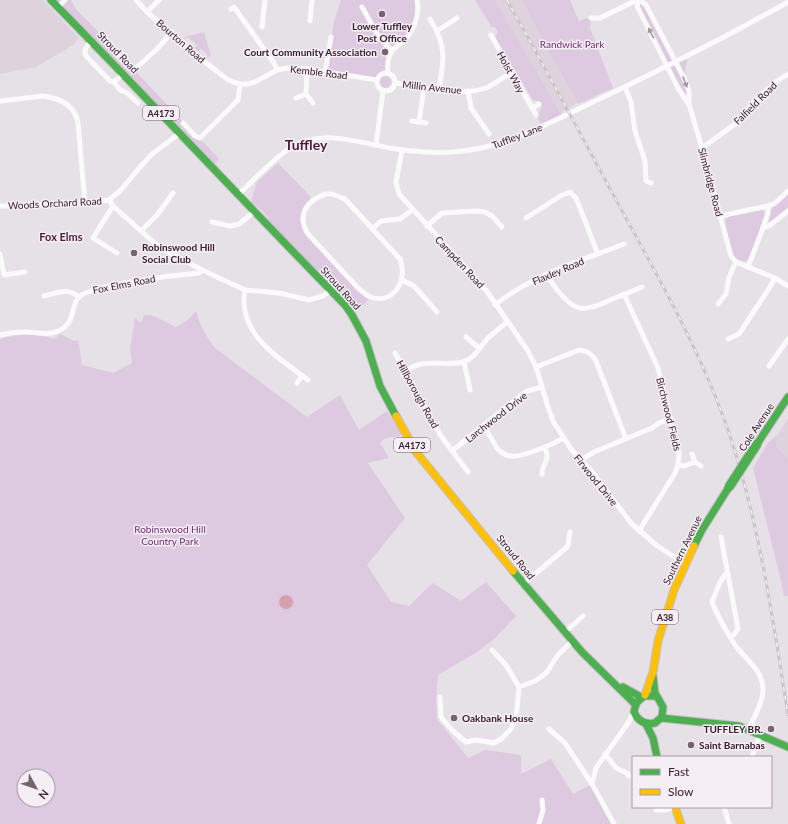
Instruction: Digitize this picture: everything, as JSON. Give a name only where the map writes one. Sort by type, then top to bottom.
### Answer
[{"type":"main road","name":"Stroud Road","points":[[51,0],[61,3],[92,41],[123,74],[345,305],[358,324],[366,340],[380,386],[416,452],[523,584],[572,641],[645,712]]},
{"type":"main road","name":"Cole Avenue","points":[[742,468],[788,397]]},
{"type":"main road","name":"Southern Avenue","points":[[653,672],[658,642],[670,601],[685,564],[705,525],[742,468]]},
{"type":"main road","name":"A38","points":[[645,712],[663,713],[660,699],[656,696],[654,690],[653,672]]},
{"type":"main road","name":"A38","points":[[653,672],[645,712],[657,756]]},
{"type":"main road","points":[[656,696],[645,712],[693,722],[734,725],[788,747]]},
{"type":"main road","points":[[662,706],[682,720]]},
{"type":"main road","points":[[675,808],[681,824]]},
{"type":"street","name":"Bourton Road","points":[[136,0],[147,12],[227,79],[240,84]]},
{"type":"street","points":[[147,12],[159,0]]},
{"type":"street","points":[[262,27],[265,0]]},
{"type":"street","points":[[310,21],[312,0]]},
{"type":"street","points":[[388,73],[387,64],[392,51],[404,40],[414,27],[418,12],[417,0]]},
{"type":"street","points":[[591,18],[600,18],[639,0]]},
{"type":"street","name":"Slimbridge Road","points":[[689,104],[678,88],[637,6],[639,0],[646,5],[684,78],[688,91],[689,104],[731,256],[735,261]]},
{"type":"street","name":"Tuffley Lane","points":[[238,195],[290,148],[304,141],[319,138],[336,138],[402,150],[445,153],[464,152],[492,146],[542,127],[625,87],[759,19],[788,2]]},
{"type":"street","points":[[231,9],[234,7],[274,63],[276,70]]},
{"type":"street","points":[[362,7],[379,37],[392,51]]},
{"type":"street","points":[[310,14],[317,16]]},
{"type":"street","points":[[437,31],[457,18]]},
{"type":"street","points":[[430,19],[437,31],[442,45],[444,58],[439,90]]},
{"type":"street","points":[[110,47],[129,68],[134,70],[154,52],[172,32]]},
{"type":"street","name":"Holst Way","points":[[491,35],[536,115]]},
{"type":"street","points":[[325,73],[331,38]]},
{"type":"street","points":[[92,41],[85,48],[84,52],[86,56],[110,81],[114,82],[120,90],[127,93],[138,103]]},
{"type":"street","name":"Kemble Road","points":[[240,84],[255,82],[276,70],[287,68],[377,80]]},
{"type":"street","points":[[307,70],[306,94],[313,103]]},
{"type":"street","name":"Millin Avenue","points":[[395,83],[439,90],[468,91],[488,87],[512,72]]},
{"type":"street","points":[[388,73],[394,77],[395,83],[391,89],[383,91],[379,88],[377,80],[380,75],[388,73]]},
{"type":"street","points":[[114,82],[123,74]]},
{"type":"street","name":"Falfield Road","points":[[702,148],[739,121],[755,100],[777,81],[788,74]]},
{"type":"street","points":[[183,123],[195,136],[200,138],[238,100],[240,84]]},
{"type":"street","points":[[419,122],[424,87]]},
{"type":"street","points":[[625,87],[631,102],[635,131],[645,161],[646,182]]},
{"type":"street","points":[[376,145],[383,91]]},
{"type":"street","points":[[468,91],[471,108],[488,134]]},
{"type":"street","points":[[296,98],[306,94]]},
{"type":"street","points":[[0,102],[43,96],[50,97],[71,107],[77,117],[78,123],[84,203]]},
{"type":"street","points":[[532,108],[539,104]]},
{"type":"street","points":[[412,121],[426,123]]},
{"type":"street","name":"Woods Orchard Road","points":[[0,206],[84,203],[109,200],[120,191],[152,154],[180,133]]},
{"type":"street","name":"Campden Road","points":[[402,150],[396,186],[399,194],[486,290],[528,351],[537,370]]},
{"type":"street","points":[[720,216],[768,206],[788,191]]},
{"type":"street","points":[[526,218],[562,195],[570,192],[576,198],[598,254]]},
{"type":"street","points":[[141,231],[157,215],[173,193]]},
{"type":"street","points":[[326,194],[332,194],[345,199],[372,228],[400,260],[403,266],[402,280],[396,291],[384,297],[371,297],[359,289],[308,234],[305,229],[303,215],[313,199],[326,194]]},
{"type":"street","points":[[109,200],[113,206],[159,246],[202,270],[245,290],[279,293],[309,300],[323,296],[330,290]]},
{"type":"street","points":[[113,206],[93,238],[117,253]]},
{"type":"street","points":[[748,267],[768,213],[768,206]]},
{"type":"street","points":[[372,228],[381,221],[403,218],[412,210]]},
{"type":"street","points":[[214,224],[230,226],[239,224],[255,211]]},
{"type":"street","points":[[427,226],[442,214],[476,211],[485,212],[492,216],[502,227]]},
{"type":"street","points":[[763,228],[769,226],[788,211]]},
{"type":"street","name":"Flaxley Road","points":[[495,305],[508,295],[546,274],[624,244]]},
{"type":"street","points":[[0,254],[2,276],[25,272]]},
{"type":"street","points":[[718,304],[726,294],[726,288],[735,261],[775,278],[788,286]]},
{"type":"street","name":"Fox Elms Road","points":[[0,335],[25,332],[44,334],[58,331],[70,321],[79,297],[86,292],[163,276],[199,272],[202,270]]},
{"type":"street","points":[[546,274],[554,287],[574,306],[580,308],[596,306],[642,287]]},
{"type":"street","points":[[728,339],[739,334],[775,278]]},
{"type":"street","points":[[402,280],[414,286],[437,312]]},
{"type":"street","points":[[245,290],[244,305],[247,319],[258,340],[308,380]]},
{"type":"street","points":[[44,296],[65,291],[71,292],[79,297]]},
{"type":"street","name":"Birchwood Fields","points":[[624,294],[658,368],[679,452],[678,464],[672,478],[639,530]]},
{"type":"street","points":[[406,371],[422,364],[464,362],[507,322]]},
{"type":"street","points":[[466,337],[479,348]]},
{"type":"street","points":[[769,366],[788,339]]},
{"type":"street","points":[[537,370],[579,350],[592,354],[626,439]]},
{"type":"street","name":"Hillborough Road","points":[[395,353],[441,436],[452,451]]},
{"type":"street","points":[[464,362],[470,390]]},
{"type":"street","name":"Firwood Drive","points":[[537,370],[550,414],[571,450],[639,530],[659,547],[685,564]]},
{"type":"street","points":[[297,383],[302,376]]},
{"type":"street","name":"Larchwood Drive","points":[[452,451],[527,391],[542,387]]},
{"type":"street","points":[[581,460],[594,452],[652,428],[671,418]]},
{"type":"street","points":[[484,426],[497,448],[510,456],[545,448],[563,438]]},
{"type":"street","points":[[542,472],[548,458],[545,448]]},
{"type":"street","points":[[452,451],[468,472]]},
{"type":"street","points":[[692,454],[695,462],[701,466]]},
{"type":"street","points":[[463,465],[469,461]]},
{"type":"street","points":[[678,464],[684,466],[695,462]]},
{"type":"street","points":[[523,584],[566,548],[567,535]]},
{"type":"street","points":[[721,537],[738,629],[731,638]]},
{"type":"street","points":[[727,572],[720,582],[712,602],[723,627],[737,647],[754,666],[760,677],[763,689],[759,706],[748,730]]},
{"type":"street","points":[[565,632],[584,616]]},
{"type":"street","points":[[519,687],[535,681],[547,672],[557,656],[572,641]]},
{"type":"street","points":[[440,697],[441,717],[452,730],[466,742],[476,740],[494,743],[510,730],[516,719],[519,687],[506,665],[491,649]]},
{"type":"street","points":[[592,784],[596,768],[605,754],[628,723],[645,712]]},
{"type":"street","points":[[628,723],[645,712]]},
{"type":"street","points":[[549,729],[565,743],[592,784],[614,824]]},
{"type":"street","points":[[752,756],[760,735]]},
{"type":"street","points":[[605,754],[616,768],[627,773],[629,776]]},
{"type":"street","points":[[539,824],[545,804]]},
{"type":"street","points":[[656,810],[672,808]]},
{"type":"street","points":[[724,808],[730,824]]},
{"type":"shaded area","points":[[0,0],[43,0],[79,38],[73,45],[36,67],[0,74]]},
{"type":"shaded area","points":[[495,0],[522,0],[577,103],[561,113]]},
{"type":"shaded area","points":[[788,418],[788,459],[776,446],[778,434]]},
{"type":"shaded area","points":[[286,595],[291,597],[293,602],[291,607],[286,609],[281,607],[279,602],[281,597]]},
{"type":"green space","points":[[51,0],[71,0],[76,9],[219,159],[212,167]]},
{"type":"green space","points":[[341,0],[417,0],[414,27],[392,51],[388,73],[380,75],[377,80],[325,73],[334,22]]},
{"type":"green space","points":[[475,0],[495,0],[563,117],[542,127],[536,115],[539,114],[542,105],[539,101],[533,100],[495,38],[498,32],[495,27],[490,27],[490,24]]},
{"type":"green space","name":"Randwick Park","points":[[522,0],[570,0],[579,22],[583,19],[591,18],[590,28],[613,88],[578,104]]},
{"type":"green space","points":[[639,0],[646,5],[675,61],[688,55],[684,78],[689,104],[637,6]]},
{"type":"green space","points":[[204,32],[211,56],[207,59],[206,58],[208,55],[201,49],[198,51],[194,48],[197,45],[187,37],[184,40],[183,39],[187,36]]},
{"type":"green space","points":[[387,76],[390,77],[390,87],[383,88],[380,87],[379,80],[380,77]]},
{"type":"green space","points":[[278,163],[311,197],[305,209],[305,229],[359,289],[371,297],[356,312],[348,300],[336,291],[270,223],[265,214],[251,202],[257,182]]},
{"type":"green space","points":[[788,193],[788,208],[772,222],[769,222],[772,210]]},
{"type":"green space","points":[[761,210],[765,214],[750,258],[746,261],[738,260],[733,254],[724,222],[729,216]]},
{"type":"green space","name":"Robinswood Hill Country Park","points":[[196,311],[204,331],[215,348],[307,417],[340,395],[359,430],[387,411],[402,435],[384,439],[380,444],[389,458],[368,463],[405,518],[367,565],[391,602],[409,606],[433,583],[461,601],[486,582],[516,616],[495,638],[477,652],[438,675],[436,700],[437,719],[468,758],[486,750],[521,755],[521,774],[551,759],[573,794],[592,784],[614,824],[0,824],[0,339],[27,335],[54,339],[60,334],[74,341],[78,340],[82,365],[113,373],[132,363],[130,349],[135,318],[141,323],[144,315],[154,316],[176,327],[189,319]]},
{"type":"green space","points":[[778,434],[776,446],[788,459],[788,596],[784,596],[753,468],[768,443]]},
{"type":"railway","points":[[507,0],[666,291],[694,347],[718,404],[740,468],[757,538],[771,609],[788,715]]},
{"type":"traffic: fast","points":[[51,0],[345,305],[366,341],[380,386],[396,416]]},
{"type":"traffic: fast","points":[[757,444],[788,397]]},
{"type":"traffic: fast","points":[[729,487],[757,444]]},
{"type":"traffic: fast","points":[[694,546],[702,530],[729,487]]},
{"type":"traffic: fast","points":[[513,571],[582,652],[636,705]]},
{"type":"traffic: fast","points":[[653,676],[655,693],[663,707],[662,717],[655,723],[642,722],[634,712],[636,703],[644,696],[656,696]]},
{"type":"traffic: fast","points":[[623,687],[641,697]]},
{"type":"traffic: fast","points":[[661,718],[739,726],[788,747]]},
{"type":"traffic: fast","points":[[646,724],[653,738],[657,756]]},
{"type":"traffic: slow","points":[[396,416],[416,452],[513,571]]},
{"type":"traffic: slow","points":[[645,695],[653,672],[658,641],[674,590],[694,546]]},
{"type":"traffic: slow","points":[[675,808],[681,824]]},
{"type":"place","name":"Lower Tuffley Post Office","points":[[382,14]]},
{"type":"place","name":"Court Community Association","points":[[385,52]]},
{"type":"place","name":"Robinswood Hill Social Club","points":[[134,253]]},
{"type":"place","name":"Oakbank House","points":[[454,718]]},
{"type":"place","name":"TUFFLEY BR.","points":[[771,729]]},
{"type":"place","name":"Saint Barnabas","points":[[691,745]]},
{"type":"district","name":"Tuffley","points":[[306,144]]},
{"type":"district","name":"Fox Elms","points":[[61,236]]}]
